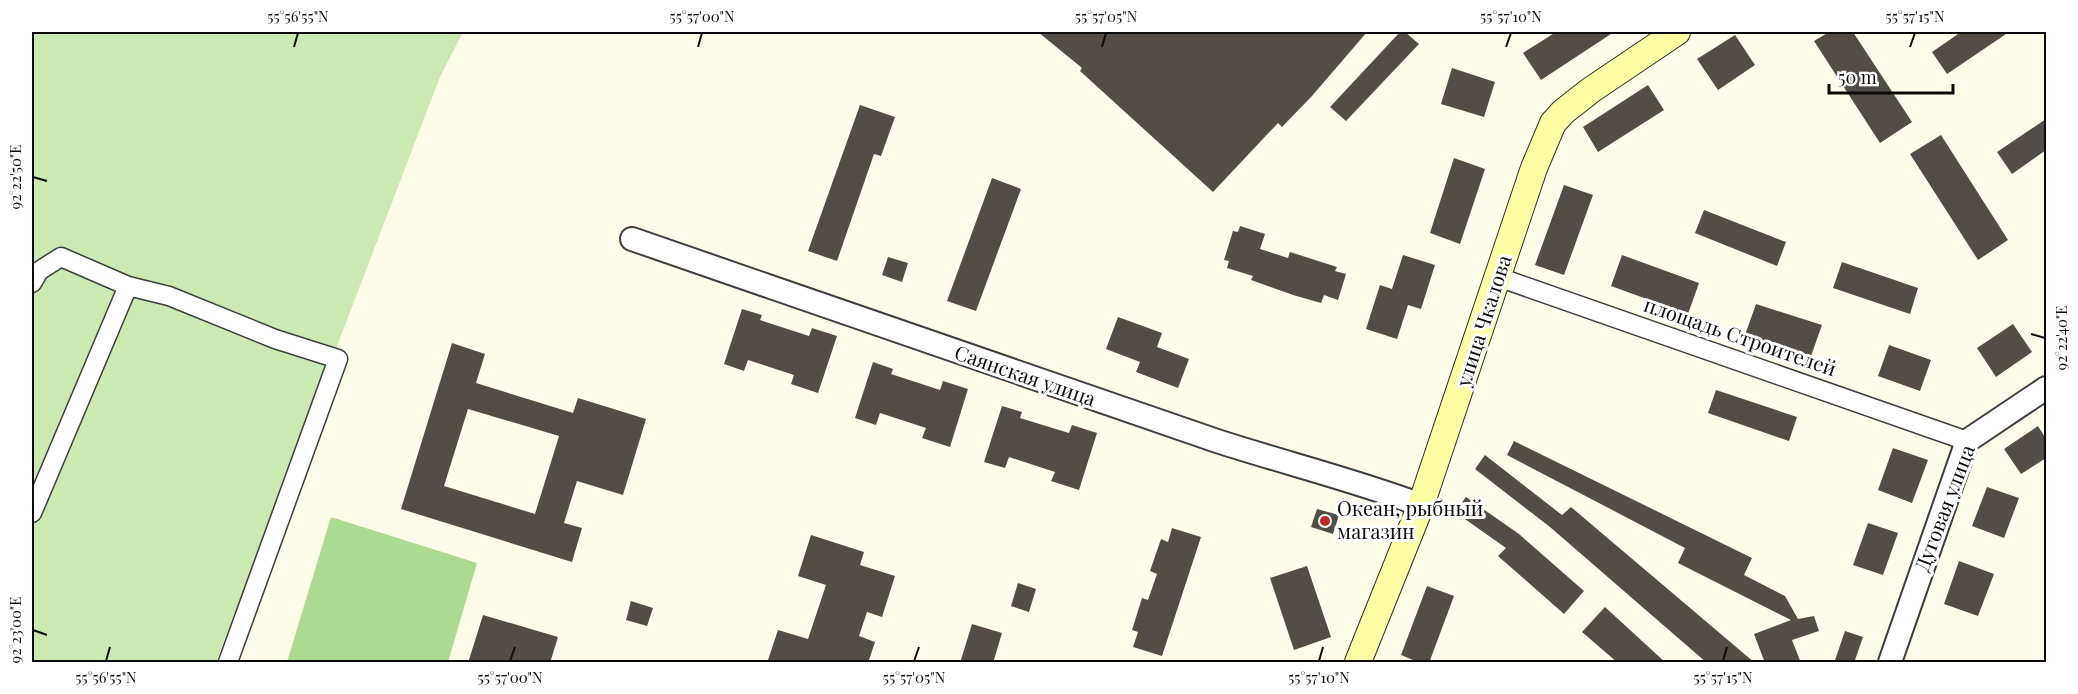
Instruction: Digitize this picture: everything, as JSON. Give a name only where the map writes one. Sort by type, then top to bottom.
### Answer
[{"type":"main road","name":"улица Чкалова","points":[[1358,663],[1421,505],[1534,168],[1553,123],[1574,102],[1677,32]]},
{"type":"street","name":"Саянская улица","points":[[632,239],[928,343],[1218,441],[1374,488],[1421,505]]},
{"type":"street","points":[[32,283],[39,270],[61,257],[128,286],[169,296],[275,339],[338,359],[228,663]]},
{"type":"street","name":"площадь Строителей","points":[[1498,277],[1967,441]]},
{"type":"street","points":[[32,513],[128,286]]},
{"type":"street","name":"Дуговая улица","points":[[1890,663],[1967,441],[2046,388]]},
{"type":"green space","points":[[32,32],[463,32],[440,77],[216,662],[32,662]]},
{"type":"green space","points":[[331,517],[477,563],[448,662],[287,662]]},
{"type":"building","points":[[1038,32],[1367,32],[1312,96],[1282,127],[1278,123],[1213,192],[1080,71],[1082,68]]},
{"type":"building","points":[[1400,32],[1405,32],[1419,44],[1346,121],[1330,107]]},
{"type":"building","points":[[1556,32],[1614,32],[1541,80],[1523,53]]},
{"type":"building","points":[[1829,32],[1853,32],[1912,122],[1880,143],[1814,41]]},
{"type":"building","points":[[1961,32],[2009,32],[1947,74],[1932,52]]},
{"type":"building","points":[[1735,35],[1755,65],[1718,90],[1697,59]]},
{"type":"building","points":[[1452,68],[1495,82],[1484,117],[1441,104]]},
{"type":"building","points":[[1648,85],[1664,110],[1598,152],[1583,127]]},
{"type":"building","points":[[860,105],[895,117],[881,156],[874,154],[837,261],[808,251]]},
{"type":"building","points":[[2046,119],[2046,150],[2012,174],[1997,152]]},
{"type":"building","points":[[1941,135],[2008,240],[1978,260],[1910,154]]},
{"type":"building","points":[[1454,158],[1485,169],[1460,244],[1430,233]]},
{"type":"building","points":[[992,178],[1021,189],[976,311],[947,301]]},
{"type":"building","points":[[1564,185],[1593,195],[1564,275],[1535,265]]},
{"type":"building","points":[[1704,210],[1786,242],[1777,266],[1695,233]]},
{"type":"building","points":[[1240,226],[1265,234],[1260,249],[1288,258],[1290,252],[1337,267],[1335,271],[1346,274],[1338,300],[1324,295],[1321,303],[1293,295],[1251,280],[1253,276],[1227,268],[1229,261],[1224,260],[1233,231],[1238,232]]},
{"type":"building","points":[[1403,255],[1435,265],[1421,309],[1408,305],[1397,339],[1366,329],[1380,285],[1392,289]]},
{"type":"building","points":[[1622,255],[1699,283],[1688,314],[1611,286]]},
{"type":"building","points":[[888,257],[908,263],[902,282],[882,275]]},
{"type":"building","points":[[1842,262],[1918,288],[1910,314],[1833,288]]},
{"type":"building","points":[[1756,304],[1822,325],[1811,356],[1745,335]]},
{"type":"building","points":[[742,309],[762,315],[760,320],[809,336],[812,328],[837,336],[818,393],[791,384],[794,375],[748,360],[744,371],[724,364]]},
{"type":"building","points":[[1118,317],[1162,333],[1157,347],[1189,359],[1178,388],[1136,372],[1140,362],[1106,349]]},
{"type":"building","points":[[2013,324],[2032,352],[1996,377],[1977,348]]},
{"type":"building","points":[[452,343],[485,354],[476,383],[573,413],[578,398],[646,419],[623,495],[577,481],[564,523],[582,528],[572,562],[401,509]],"holes":[[[468,409],[559,436],[535,514],[444,486]]]},
{"type":"building","points":[[1889,345],[1931,360],[1920,391],[1878,376]]},
{"type":"building","points":[[873,362],[893,369],[891,374],[940,390],[943,381],[968,389],[950,447],[922,438],[926,428],[880,413],[876,425],[855,418]]},
{"type":"building","points":[[1716,390],[1797,417],[1789,441],[1708,413]]},
{"type":"building","points":[[1002,406],[1022,412],[1020,418],[1069,433],[1072,425],[1097,433],[1079,490],[1051,481],[1055,472],[1009,457],[1005,468],[984,462]]},
{"type":"building","points":[[2038,426],[2046,439],[2046,458],[2021,474],[2004,449]]},
{"type":"building","points":[[1514,441],[1752,558],[1744,575],[1785,596],[1798,619],[1814,616],[1819,631],[1792,640],[1801,663],[1765,663],[1754,634],[1791,620],[1678,563],[1685,548],[1507,455]]},
{"type":"building","points":[[1893,448],[1928,460],[1912,503],[1878,490]]},
{"type":"building","points":[[1485,455],[1562,515],[1571,507],[1755,663],[1707,663],[1550,527],[1475,469]]},
{"type":"building","points":[[1987,487],[2019,498],[2004,538],[1972,526]]},
{"type":"building","points":[[1466,497],[1519,534],[1584,591],[1564,614],[1498,556],[1506,548],[1455,512]]},
{"type":"building","name":"Океан, рыбный магазин","points":[[1317,509],[1339,515],[1333,534],[1311,527]]},
{"type":"building","points":[[1868,523],[1898,533],[1883,575],[1853,565]]},
{"type":"building","points":[[1172,528],[1201,537],[1162,656],[1133,647],[1138,632],[1132,630],[1142,598],[1148,600],[1157,574],[1150,571],[1161,539],[1168,542]]},
{"type":"building","points":[[811,535],[864,552],[860,565],[895,576],[882,617],[867,612],[859,636],[875,642],[868,663],[767,663],[778,630],[808,639],[826,585],[798,576]]},
{"type":"building","points":[[1959,561],[1994,574],[1978,616],[1944,604]]},
{"type":"building","points":[[1307,566],[1331,637],[1294,650],[1270,578]]},
{"type":"building","points":[[1018,583],[1036,589],[1029,612],[1011,606]]},
{"type":"building","points":[[1427,586],[1454,596],[1429,663],[1420,663],[1401,655]]},
{"type":"building","points":[[631,601],[653,608],[647,626],[626,620]]},
{"type":"building","points":[[1605,607],[1666,663],[1618,663],[1582,632]]},
{"type":"building","points":[[483,615],[558,637],[550,663],[468,663]]},
{"type":"building","points":[[972,624],[1002,633],[993,663],[960,663]]},
{"type":"building","points":[[1845,631],[1863,637],[1854,663],[1834,663]]},
{"type":"place","name":"Океан, рыбный магазин","points":[[1325,521]]}]
